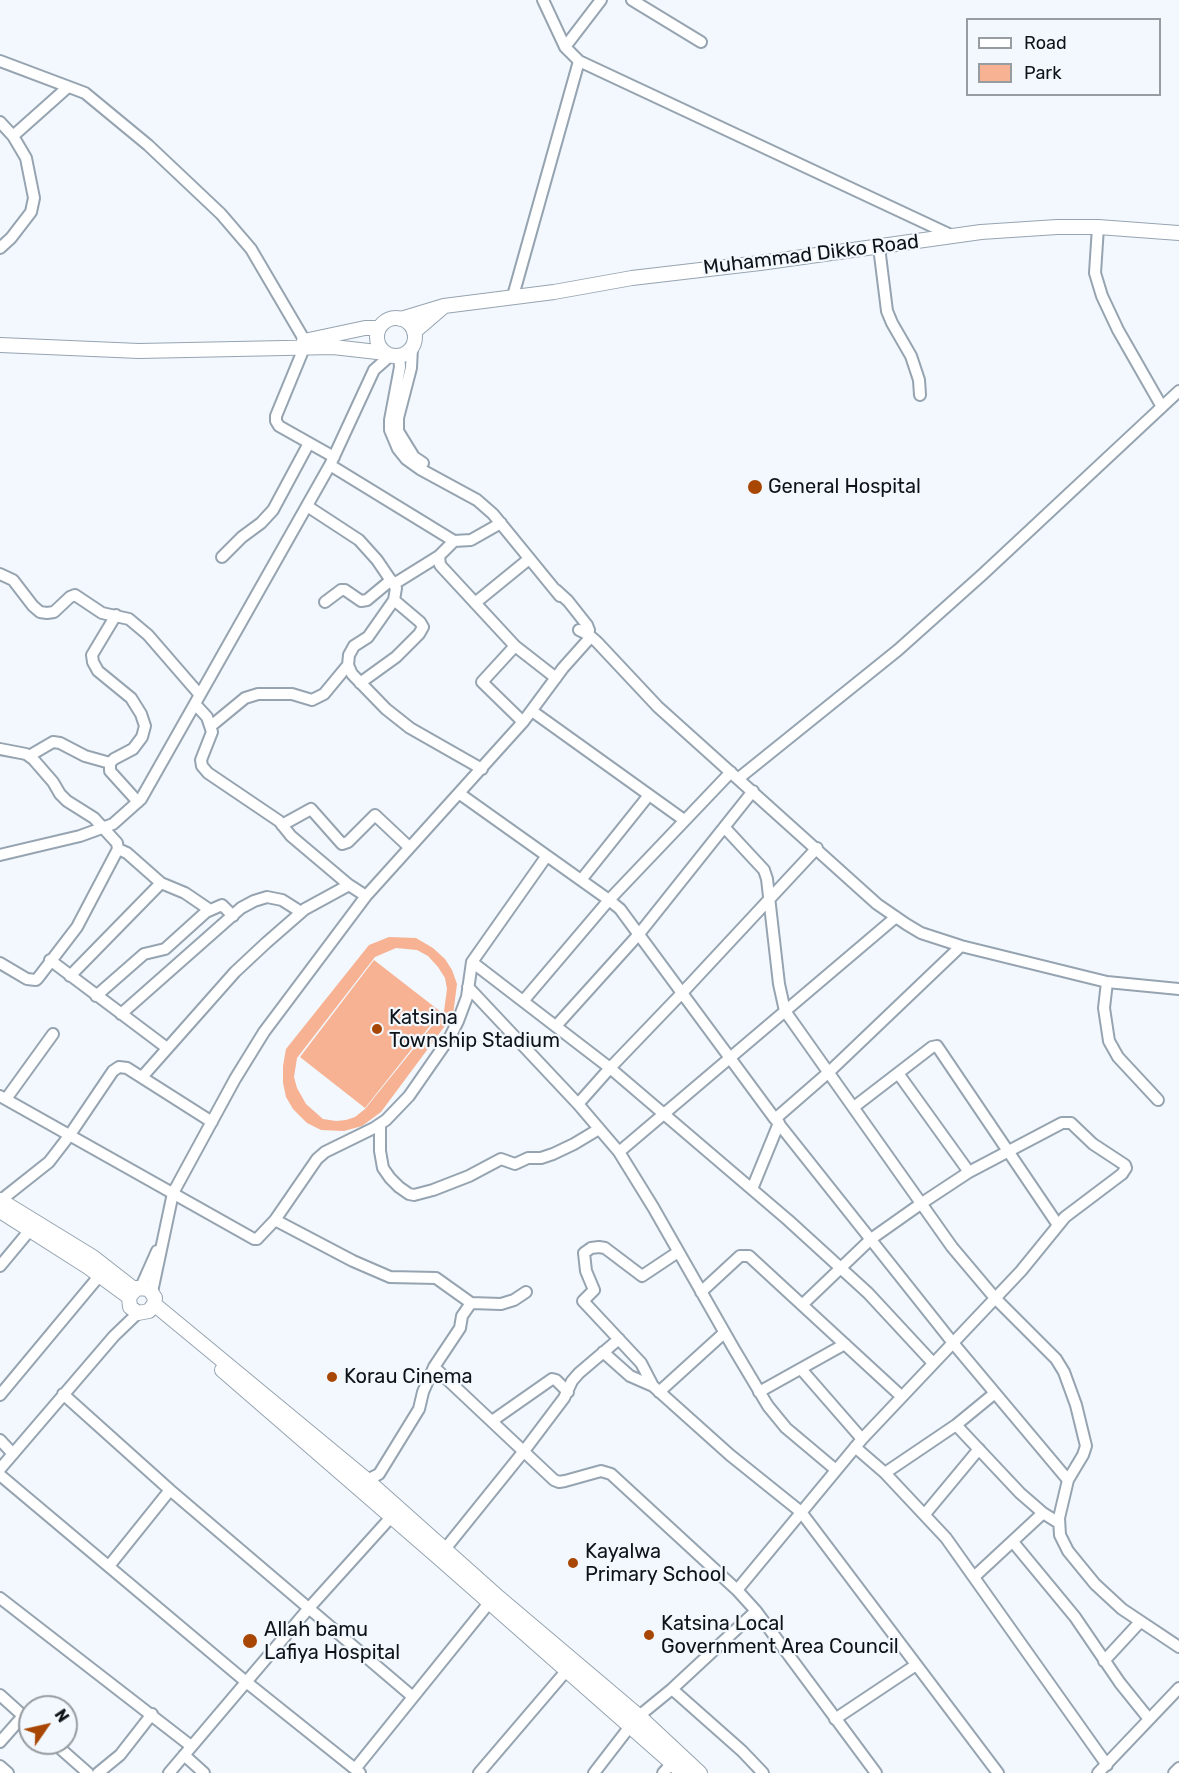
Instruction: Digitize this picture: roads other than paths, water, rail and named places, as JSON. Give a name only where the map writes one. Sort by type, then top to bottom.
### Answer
[{"type":"main road","name":"Muhammad Dikko Road","points":[[401,319],[444,306],[554,292],[632,278],[953,236],[1056,227],[1179,232]]},
{"type":"main road","points":[[414,332],[444,306]]},
{"type":"main road","points":[[0,345],[139,351],[304,345],[392,354],[407,352],[412,347],[414,332],[411,326],[401,319],[390,318],[379,328],[365,328],[304,345]]},
{"type":"main road","points":[[379,328],[378,342],[392,354]]},
{"type":"main road","points":[[0,1204],[30,1230],[141,1300],[367,1480],[635,1721],[668,1768],[683,1773]]},
{"type":"main road","points":[[0,1204],[93,1257],[567,1670],[700,1773]]},
{"type":"street","points":[[543,0],[565,47],[579,61],[953,236]]},
{"type":"street","points":[[565,47],[601,0]]},
{"type":"street","points":[[632,0],[701,42]]},
{"type":"street","points":[[1,61],[85,93],[148,145],[221,214],[250,249],[304,345],[276,421],[279,426],[309,443],[332,461],[454,541],[471,540],[501,523]]},
{"type":"street","points":[[513,296],[579,61]]},
{"type":"street","points":[[13,136],[68,87]]},
{"type":"street","points":[[0,248],[11,238],[31,212],[34,198],[26,158],[13,136],[1,124]]},
{"type":"street","points":[[1098,227],[1095,273],[1102,296],[1118,330],[1162,407]]},
{"type":"street","points":[[879,247],[887,310],[911,356],[919,380],[920,395]]},
{"type":"street","points":[[412,347],[411,368],[398,418],[399,431],[414,457],[477,500],[501,523],[556,590],[584,632],[658,706],[877,904],[921,933],[961,946],[1107,982],[1179,989]]},
{"type":"street","points":[[0,855],[80,836],[113,824],[138,802],[332,461],[374,370],[392,354],[400,367],[390,420],[394,442],[406,459],[420,469],[449,483]]},
{"type":"street","points":[[524,1000],[609,900],[684,820],[735,775],[898,650],[1179,391]]},
{"type":"street","points":[[222,557],[273,510],[309,443]]},
{"type":"street","points":[[306,506],[359,540],[369,549],[393,582],[396,595],[394,600],[368,637],[354,646],[349,655],[348,665],[352,674],[386,709],[410,728],[482,769]]},
{"type":"street","points":[[325,602],[341,590],[361,601],[367,600],[393,582],[439,556],[454,541]]},
{"type":"street","points":[[439,556],[440,566],[515,646],[556,678]]},
{"type":"street","points":[[475,603],[529,559]]},
{"type":"street","points":[[0,574],[13,580],[40,612],[47,614],[54,612],[75,595],[102,613],[129,618],[147,635],[198,699],[207,717],[212,732],[201,760],[202,766],[282,825],[291,836],[349,885],[366,896]]},
{"type":"street","points":[[360,683],[396,657],[423,627],[394,600]]},
{"type":"street","points":[[116,615],[92,655],[98,671],[131,698],[145,726],[142,737],[133,748],[110,763],[110,771],[138,802]]},
{"type":"street","points":[[0,1469],[114,1336],[141,1300],[162,1243],[173,1193],[235,1079],[264,1032],[366,896],[460,794],[532,711],[563,668],[584,632]]},
{"type":"street","points":[[515,646],[482,682],[523,722]]},
{"type":"street","points":[[211,726],[245,698],[258,694],[292,694],[312,700],[324,694],[348,665]]},
{"type":"street","points":[[532,711],[684,820]]},
{"type":"street","points":[[29,756],[53,742],[60,743],[85,756],[110,763]]},
{"type":"street","points":[[0,749],[29,756],[54,782],[60,795],[93,818],[117,843],[118,849],[77,927],[38,978],[32,980],[0,963]]},
{"type":"street","points":[[556,1026],[639,934],[753,791]]},
{"type":"street","points":[[460,794],[620,909],[777,1121],[953,1343],[1068,1480]]},
{"type":"street","points":[[581,880],[649,795]]},
{"type":"street","points":[[282,825],[311,809],[342,844],[348,842],[375,815],[409,847]]},
{"type":"street","points":[[725,828],[762,865],[767,879],[779,984],[786,1011],[952,1247],[995,1298],[1056,1359],[1069,1385],[1086,1446],[1068,1480],[1059,1523],[1060,1535],[1068,1551],[1095,1584],[1122,1609],[1179,1647]]},
{"type":"street","points":[[578,1104],[609,1068],[817,848]]},
{"type":"street","points":[[118,849],[127,853],[161,883],[185,893],[210,910]]},
{"type":"street","points":[[53,1034],[3,1097],[254,1239],[260,1237],[275,1220],[317,1159],[325,1152],[380,1124],[408,1096],[450,1037],[464,1009],[472,962],[546,857]]},
{"type":"street","points":[[70,976],[161,883]]},
{"type":"street","points":[[142,1077],[235,972],[301,912],[349,885]]},
{"type":"street","points":[[121,1014],[233,916],[254,901],[267,897],[282,900],[301,912]]},
{"type":"street","points":[[96,996],[144,954],[165,948],[195,920],[210,910],[224,906],[233,916]]},
{"type":"street","points":[[619,1152],[896,917]]},
{"type":"street","points":[[752,1189],[777,1121],[961,946]]},
{"type":"street","points":[[50,960],[167,1048]]},
{"type":"street","points":[[472,962],[609,1068],[752,1189],[868,1293],[933,1363]]},
{"type":"street","points":[[1107,982],[1104,1008],[1109,1041],[1118,1057],[1158,1100]]},
{"type":"street","points":[[468,987],[578,1104],[619,1152],[759,1392],[786,1428],[836,1470]]},
{"type":"street","points":[[854,1107],[932,1047],[937,1046],[1058,1225]]},
{"type":"street","points":[[0,1204],[49,1162],[113,1071],[119,1067],[127,1068],[212,1122]]},
{"type":"street","points":[[897,1075],[900,1076],[969,1172]]},
{"type":"street","points":[[737,1590],[858,1443],[1022,1270],[1058,1225],[1076,1208],[1122,1174],[1126,1168],[1125,1165],[1067,1122],[969,1172],[922,1203],[871,1239],[802,1305]]},
{"type":"street","points":[[380,1124],[380,1151],[383,1168],[399,1187],[414,1195],[469,1176],[501,1159],[515,1164],[528,1158],[552,1155],[599,1129]]},
{"type":"street","points":[[275,1220],[353,1261],[390,1277],[436,1278],[471,1304],[501,1304],[514,1300],[526,1292]]},
{"type":"street","points":[[0,1266],[30,1230]]},
{"type":"street","points":[[656,1389],[641,1363],[583,1301],[594,1290],[586,1271],[584,1253],[591,1248],[605,1248],[642,1276],[678,1252]]},
{"type":"street","points":[[701,1292],[740,1256],[749,1256],[901,1396]]},
{"type":"street","points":[[0,1395],[100,1275]]},
{"type":"street","points":[[367,1480],[379,1474],[419,1408],[434,1367],[459,1328],[462,1316],[471,1304]]},
{"type":"street","points":[[656,1389],[724,1333]]},
{"type":"street","points":[[445,1549],[524,1451],[568,1392],[579,1373],[619,1340]]},
{"type":"street","points":[[759,1392],[845,1344]]},
{"type":"street","points":[[603,1352],[630,1376],[656,1389],[730,1455],[801,1512],[998,1773]]},
{"type":"street","points":[[434,1367],[559,1482],[601,1471],[611,1474],[737,1590],[756,1611],[876,1773]]},
{"type":"street","points":[[801,1369],[858,1443],[925,1514],[974,1577],[1107,1765]]},
{"type":"street","points":[[492,1421],[552,1379],[568,1392]]},
{"type":"street","points":[[885,1473],[956,1425],[995,1393]]},
{"type":"street","points":[[63,1394],[170,1490],[413,1697]]},
{"type":"street","points":[[956,1425],[1020,1493],[1043,1513],[1059,1523]]},
{"type":"street","points":[[0,1440],[13,1454]]},
{"type":"street","points":[[925,1514],[979,1449]]},
{"type":"street","points":[[0,1475],[245,1681],[358,1771],[413,1697],[489,1603]]},
{"type":"street","points":[[109,1566],[170,1490]]},
{"type":"street","points":[[974,1577],[1043,1513]]},
{"type":"street","points":[[169,1773],[245,1681],[392,1516]]},
{"type":"street","points":[[1013,1542],[1075,1617],[1104,1661],[1149,1719]]},
{"type":"street","points":[[0,1598],[191,1746]]},
{"type":"street","points":[[594,1773],[635,1721],[756,1611]]},
{"type":"street","points":[[1104,1661],[1140,1622]]},
{"type":"street","points":[[835,1719],[916,1665]]},
{"type":"street","points":[[479,1773],[567,1670]]},
{"type":"street","points":[[1098,1773],[1179,1688]]},
{"type":"street","points":[[672,1689],[742,1751],[763,1773]]},
{"type":"street","points":[[0,1695],[18,1712]]},
{"type":"street","points":[[98,1773],[120,1755],[152,1714]]},
{"type":"street","points":[[0,1742],[18,1726]]},
{"type":"street","points":[[68,1755],[88,1773]]},
{"type":"street","points":[[184,1755],[204,1773]]},
{"type":"street","points":[[0,1766],[8,1773]]},
{"type":"street","points":[[1174,1773],[1179,1768]]},
{"type":"place","name":"General Hospital","points":[[755,487]]},
{"type":"place","name":"Katsina Township Stadium","points":[[377,1029]]},
{"type":"place","name":"Korau Cinema","points":[[332,1377]]},
{"type":"place","name":"Kayalwa Primary School","points":[[573,1563]]},
{"type":"place","name":"Katsina Local Government Area Council","points":[[649,1635]]},
{"type":"place","name":"Allah bamu Lafiya Hospital","points":[[250,1641]]}]
